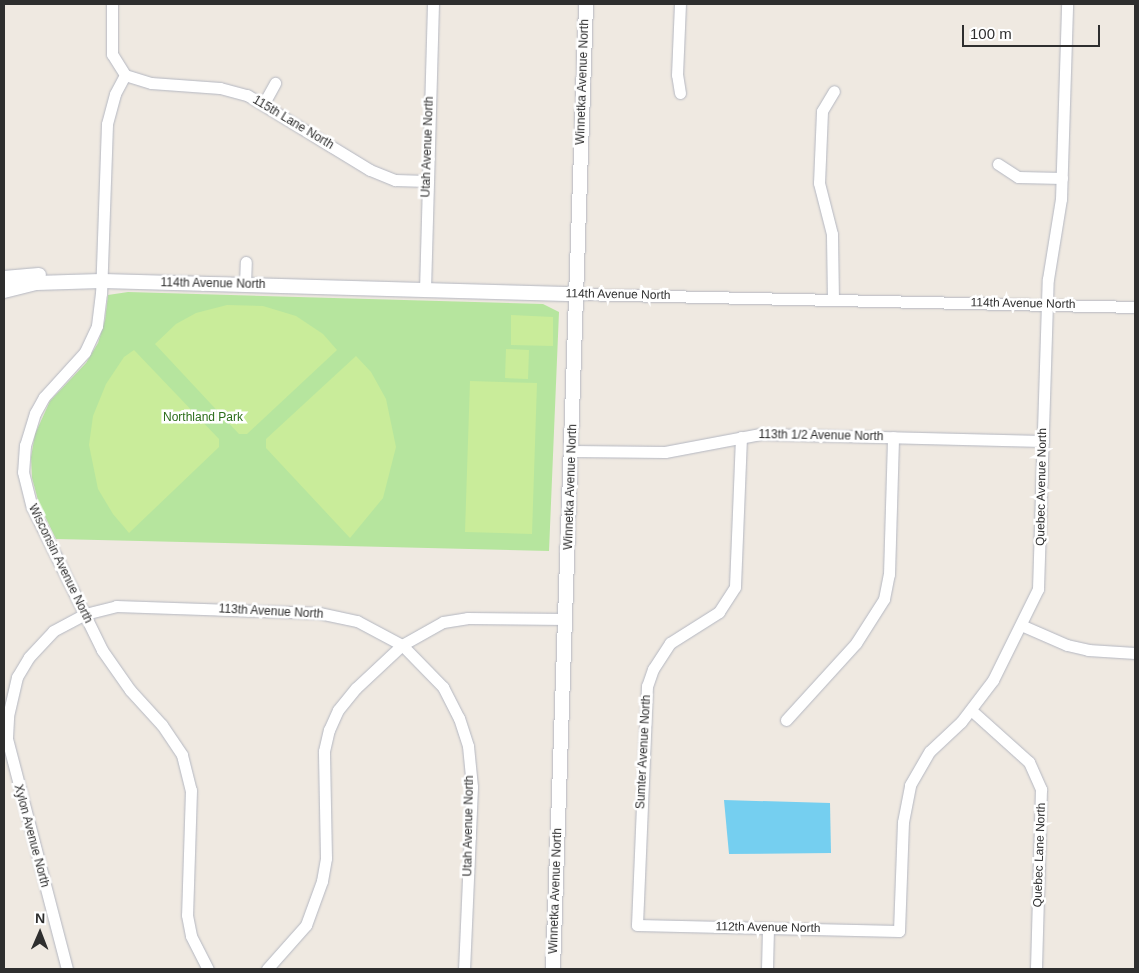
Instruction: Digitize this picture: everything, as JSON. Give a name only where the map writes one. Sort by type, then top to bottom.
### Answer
[{"type":"street","points":[[112,4],[112,54],[125,75]]},
{"type":"street","name":"Utah Avenue North","points":[[425,290],[433,4]]},
{"type":"street","name":"Winnetka Avenue North","points":[[553,969],[586,4]]},
{"type":"street","points":[[680,4],[677,75],[680,93]]},
{"type":"street","name":"Quebec Avenue North","points":[[899,931],[903,822],[910,785],[930,751],[971,710],[993,680],[1035,597],[1040,578],[1050,260],[1059,220],[1062,178],[1067,4]]},
{"type":"street","name":"115th Lane North","points":[[125,75],[152,83],[233,91],[264,103],[370,170],[395,180],[427,181]]},
{"type":"street","name":"Wisconsin Avenue North","points":[[125,75],[114,94],[107,124],[100,309],[91,342],[40,404],[29,428],[23,462],[32,507],[84,614],[111,664],[173,740],[188,772],[191,790],[187,915],[191,936],[208,969]]},
{"type":"street","points":[[264,103],[275,83]]},
{"type":"street","points":[[833,300],[832,234],[818,183],[822,110],[834,91]]},
{"type":"street","points":[[998,164],[1018,177],[1062,178]]},
{"type":"street","points":[[245,285],[246,262]]},
{"type":"street","name":"114th Avenue North","points":[[4,278],[49,275],[79,276],[101,281]]},
{"type":"street","name":"114th Avenue North","points":[[4,290],[36,283],[101,281],[1135,307]]},
{"type":"street","name":"113th 1/2 Avenue North","points":[[572,451],[665,452],[741,436],[781,434],[1043,441]]},
{"type":"street","name":"Sumter Avenue North","points":[[637,925],[647,686],[653,669],[670,643],[720,612],[736,587],[741,436]]},
{"type":"street","points":[[786,720],[856,642],[884,599],[889,574],[893,437]]},
{"type":"street","name":"113th Avenue North","points":[[84,614],[130,606],[319,612],[357,621],[402,644]]},
{"type":"street","name":"Xylon Avenue North","points":[[67,969],[11,759],[8,716],[17,677],[29,657],[53,631],[84,614]]},
{"type":"street","points":[[267,969],[292,944],[306,925],[322,881],[326,858],[324,751],[329,730],[338,710],[356,688],[402,644],[443,622],[466,618],[566,619]]},
{"type":"street","points":[[1021,625],[1067,645],[1088,650],[1135,653]]},
{"type":"street","name":"Utah Avenue North","points":[[402,644],[443,687],[459,718],[468,746],[472,787],[464,969]]},
{"type":"street","name":"Quebec Lane North","points":[[971,710],[1030,762],[1041,789],[1036,969]]},
{"type":"street","name":"112th Avenue North","points":[[637,925],[899,931]]},
{"type":"street","points":[[767,969],[768,928]]},
{"type":"green space","name":"Northland Park","points":[[128,292],[543,304],[559,312],[549,551],[56,539],[39,504],[32,478],[31,457],[35,434],[50,401],[86,363],[98,343],[105,320],[108,295]]},
{"type":"green space","points":[[227,305],[263,306],[296,316],[323,334],[337,350],[247,434],[239,434],[155,344],[176,324],[196,313]]},
{"type":"green space","points":[[511,315],[553,317],[553,346],[511,345]]},
{"type":"green space","points":[[506,349],[529,350],[528,379],[505,378]]},
{"type":"green space","points":[[134,350],[219,439],[219,447],[129,533],[113,514],[98,489],[89,445],[93,416],[106,384],[124,357]]},
{"type":"green space","points":[[356,356],[371,372],[386,399],[396,447],[383,498],[350,538],[266,448],[266,439]]},
{"type":"green space","points":[[470,381],[537,383],[532,534],[465,532]]},
{"type":"water","points":[[724,800],[830,803],[831,853],[729,854]]}]
